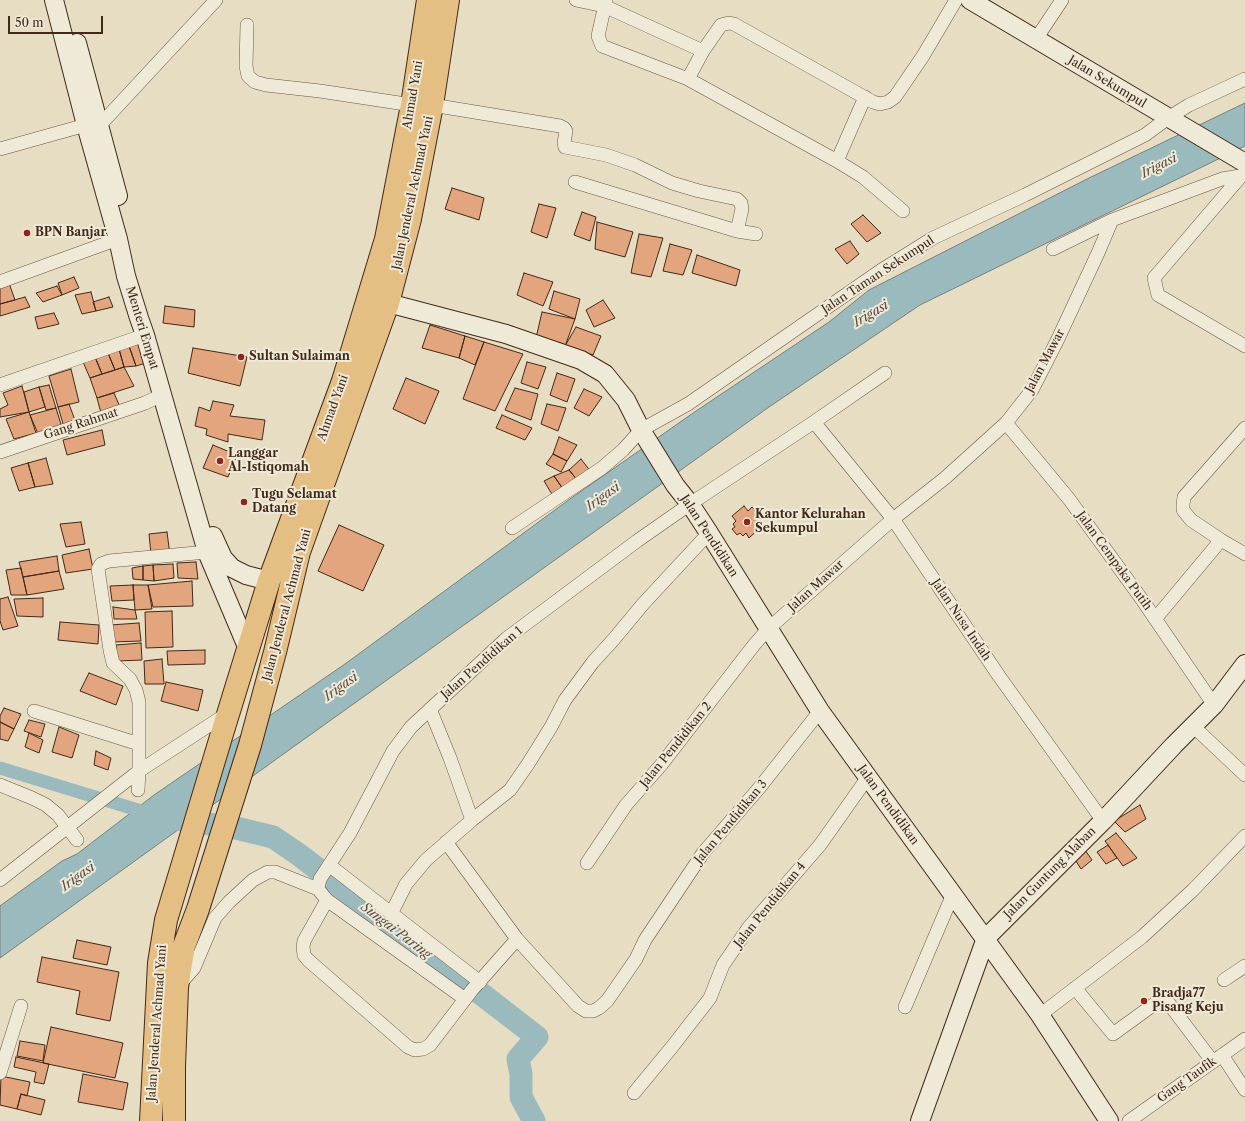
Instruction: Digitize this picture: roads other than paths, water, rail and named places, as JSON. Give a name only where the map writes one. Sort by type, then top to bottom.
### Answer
[{"type":"highway","name":"Ahmad Yani","points":[[221,737],[269,581],[323,460],[335,426],[343,380],[386,239],[422,105],[428,0]]},
{"type":"highway","name":"Jalan Jenderal Achmad Yani","points":[[335,426],[388,303],[410,219],[422,105],[448,0]]},
{"type":"highway","name":"Jalan Jenderal Achmad Yani","points":[[174,1121],[174,1067],[177,987],[184,946],[220,842],[250,744],[275,652],[323,460]]},
{"type":"highway","name":"Jalan Jenderal Achmad Yani","points":[[151,1121],[159,963],[162,939],[166,920],[221,737]]},
{"type":"street","name":"Menteri Empat","points":[[54,0],[66,25],[123,238],[126,276],[147,325],[215,555],[248,649]]},
{"type":"street","name":"Menteri Empat","points":[[66,0],[66,25]]},
{"type":"street","points":[[0,149],[93,125],[216,0]]},
{"type":"street","points":[[576,0],[605,3],[703,51]]},
{"type":"street","points":[[688,79],[703,51],[721,25],[726,23],[734,24],[873,102],[880,104],[888,102],[895,97],[923,56],[956,0]]},
{"type":"street","name":"Jalan Sekumpul","points":[[970,0],[1185,128],[1242,167]]},
{"type":"street","points":[[1036,39],[1062,0]]},
{"type":"street","points":[[605,3],[598,36],[599,43],[602,46],[688,79],[837,161],[863,177],[903,211]]},
{"type":"street","points":[[247,25],[246,66],[248,76],[255,82],[266,85],[422,105],[560,126],[566,131],[564,143],[565,147],[606,155],[635,165],[672,183],[698,191],[737,199],[741,203],[742,209],[737,231]]},
{"type":"street","name":"Jalan Taman Sekumpul","points":[[512,528],[602,468],[644,435],[880,271],[933,238],[1025,195],[1145,135],[1189,105],[1245,79]]},
{"type":"street","points":[[837,161],[865,97]]},
{"type":"street","points":[[1053,249],[1112,220],[1222,179],[1242,167]]},
{"type":"street","points":[[1242,167],[1154,278],[1158,295],[1245,346]]},
{"type":"street","points":[[575,182],[737,231],[756,234]]},
{"type":"street","name":"Jalan Mawar","points":[[768,629],[893,519],[945,478],[1006,423],[1032,390],[1060,334],[1112,220]]},
{"type":"street","points":[[0,282],[123,238]]},
{"type":"street","name":"Jalan Pendidikan","points":[[388,303],[506,334],[581,360],[604,374],[626,400],[644,435],[675,485],[690,504],[709,533],[820,711],[986,938],[1040,1015],[1109,1121]]},
{"type":"street","points":[[0,385],[147,325]]},
{"type":"street","name":"Jalan Pendidikan 1","points":[[323,876],[356,822],[393,751],[411,727],[507,638],[690,504],[885,373]]},
{"type":"street","name":"Gang Rahmat","points":[[0,452],[145,403],[167,394]]},
{"type":"street","name":"Jalan Nusa Indah","points":[[814,422],[893,519],[999,676],[1103,821]]},
{"type":"street","name":"Jalan Cempaka Putih","points":[[1006,423],[1069,499],[1143,601],[1214,705]]},
{"type":"street","points":[[1243,434],[1184,497],[1183,510],[1192,520],[1245,554]]},
{"type":"street","points":[[392,912],[406,884],[426,860],[472,820],[510,790],[551,727],[565,700],[593,662],[642,604],[709,533]]},
{"type":"street","points":[[1155,619],[1221,540]]},
{"type":"street","points":[[138,790],[140,771],[139,702],[136,690],[130,679],[113,663],[98,569],[101,564],[109,561],[215,555],[232,568],[246,575],[269,581]]},
{"type":"street","name":"Jalan Pendidikan 2","points":[[587,863],[626,805],[661,764],[768,629]]},
{"type":"street","name":"Jalan Guntung Alaban","points":[[920,1121],[986,938],[1103,821],[1214,705],[1245,664]]},
{"type":"street","points":[[430,709],[450,758],[472,820]]},
{"type":"street","points":[[34,711],[140,744]]},
{"type":"street","name":"Jalan Pendidikan 3","points":[[517,939],[578,1006],[586,1011],[593,1011],[600,1008],[607,1001],[636,959],[646,940],[703,853],[760,787],[820,711]]},
{"type":"street","points":[[0,880],[140,771],[228,713]]},
{"type":"street","points":[[1193,726],[1245,775]]},
{"type":"street","name":"Jalan Pendidikan 4","points":[[634,1093],[710,998],[723,965],[749,927],[820,845],[868,777]]},
{"type":"street","points":[[0,785],[46,805],[58,815],[77,840]]},
{"type":"street","points":[[1040,1015],[1142,938],[1193,890],[1245,836]]},
{"type":"street","points":[[323,876],[327,900],[304,941],[302,947],[304,955],[408,1047],[415,1050],[423,1049],[430,1045],[474,989],[517,939],[446,842]]},
{"type":"street","points":[[177,987],[194,968],[215,918],[229,902],[253,880],[268,872],[276,872],[323,876],[392,912],[474,989]]},
{"type":"street","points":[[905,1008],[953,894]]},
{"type":"street","points":[[327,900],[474,989]]},
{"type":"street","points":[[1224,980],[1245,966]]},
{"type":"street","points":[[1075,988],[1113,1034],[1164,997],[1245,1090]]},
{"type":"street","points":[[0,1073],[21,1006]]},
{"type":"street","name":"Gang Taufik","points":[[1129,1121],[1245,1039]]},
{"type":"water","name":"Irigasi","points":[[1245,103],[1245,146],[920,305],[769,407],[0,958],[0,906],[62,861],[77,854],[154,795],[345,664],[570,499],[696,411],[829,322],[869,290],[1089,178]]},
{"type":"waterway","points":[[0,768],[151,814]]},
{"type":"waterway","name":"Sungai Paring","points":[[176,819],[236,828],[273,837],[298,854],[537,1037],[518,1059],[521,1074],[521,1097],[534,1121]]},
{"type":"place","name":"BPN Banjar","points":[[27,233]]},
{"type":"place","name":"Sultan Sulaiman","points":[[241,357]]},
{"type":"place","name":"Langgar Al-Istiqomah","points":[[220,461]]},
{"type":"place","name":"Tugu Selamat Datang","points":[[244,502]]},
{"type":"place","name":"Kantor Kelurahan Sekumpul","points":[[747,522]]},
{"type":"place","name":"Bradja77 Pisang Keju","points":[[1144,1001]]}]
